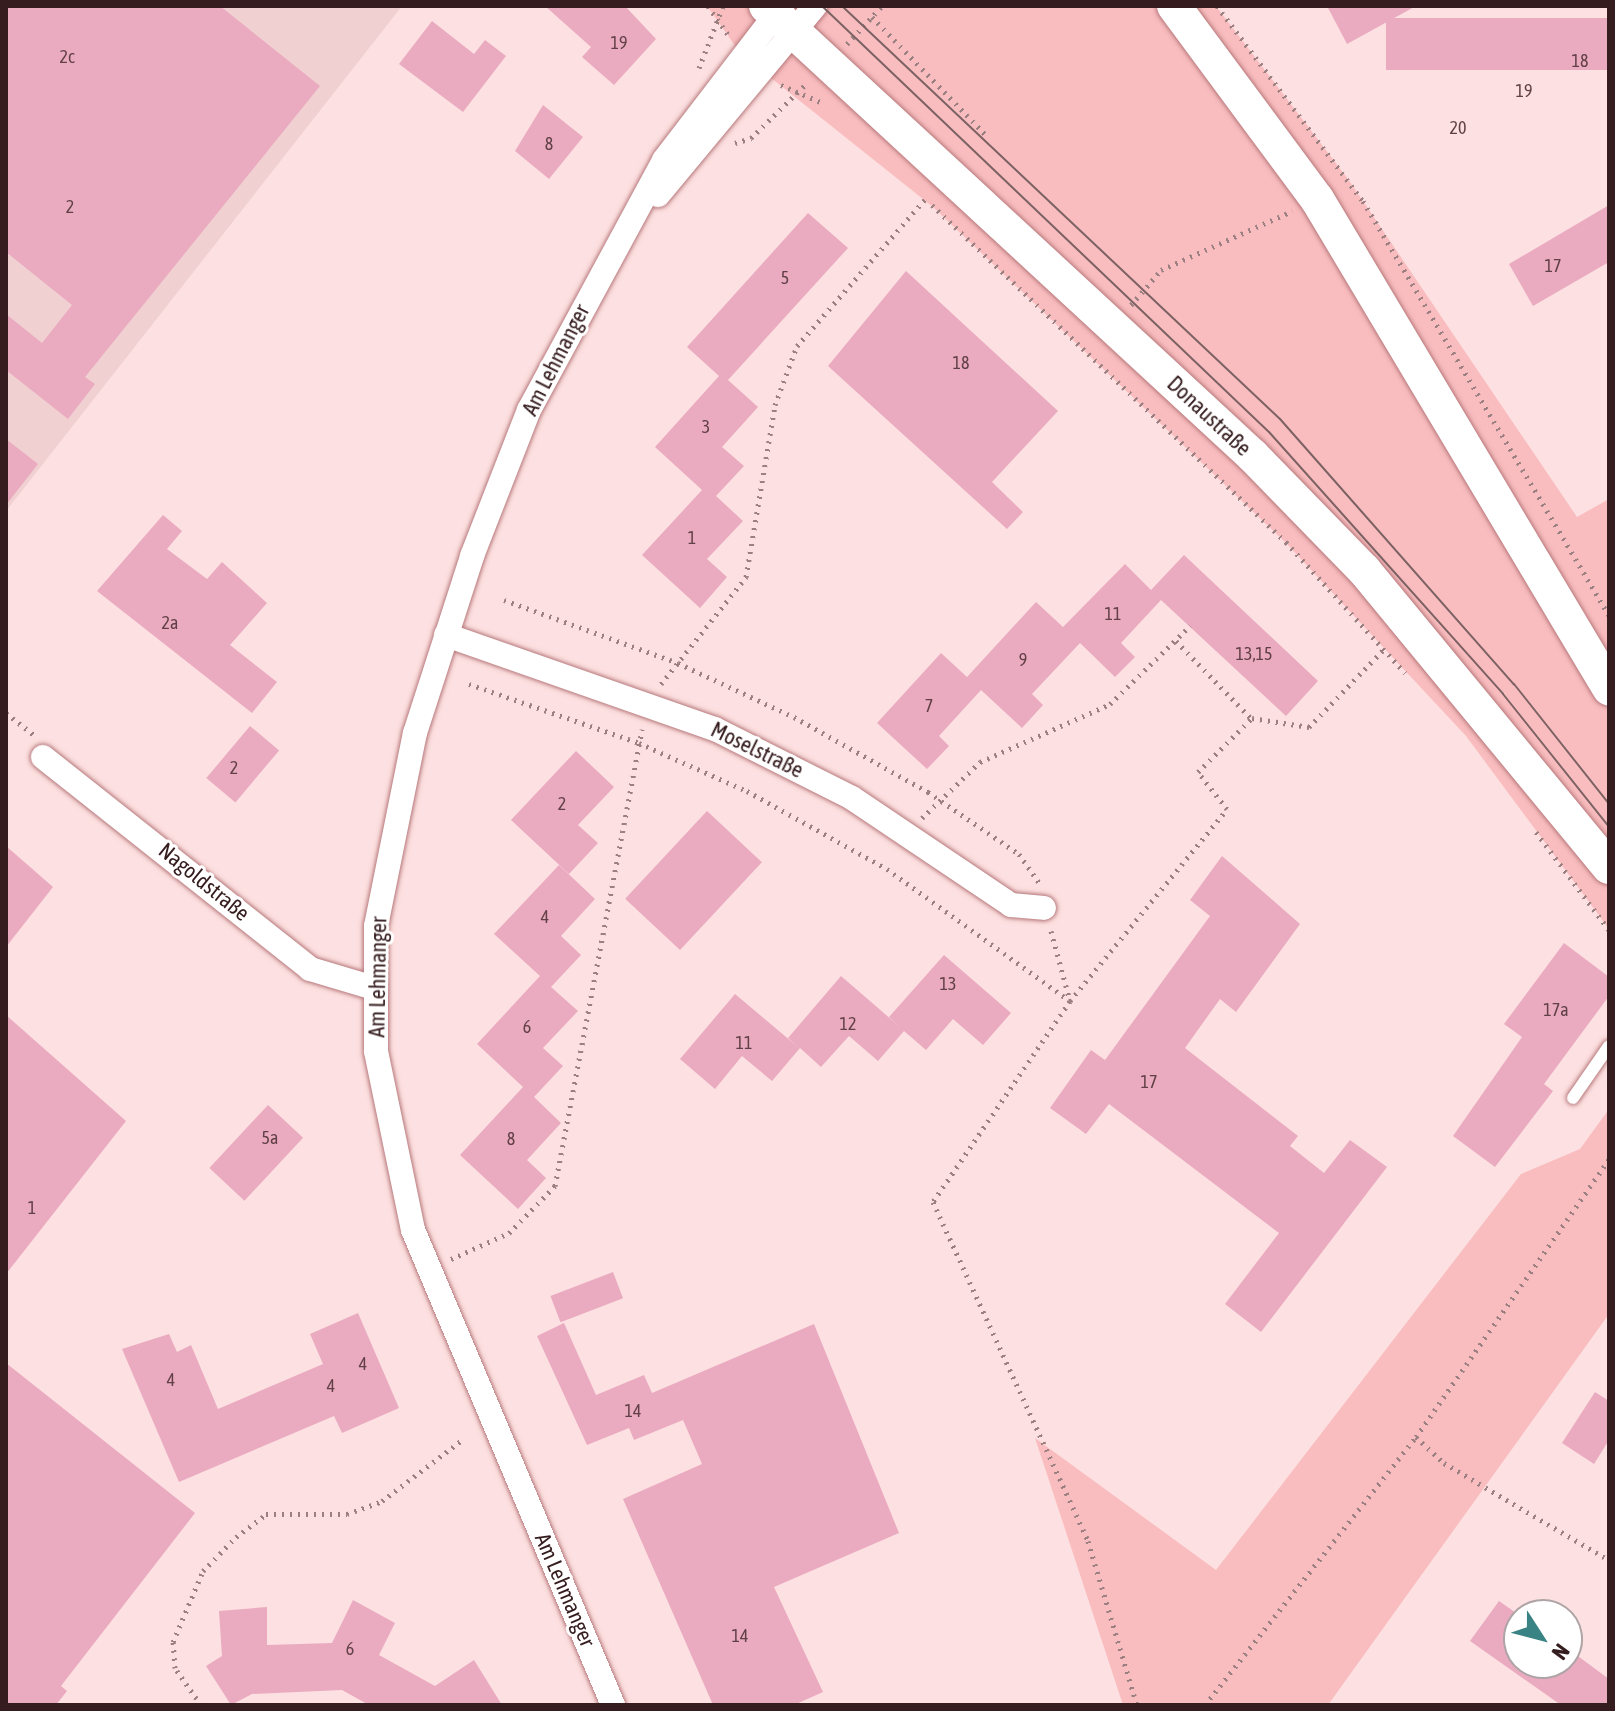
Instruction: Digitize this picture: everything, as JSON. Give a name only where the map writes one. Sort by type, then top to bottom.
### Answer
[{"type":"main road","points":[[1174,6],[1317,199],[1609,688]]},
{"type":"main road","name":"Donaustraße","points":[[786,12],[830,64],[1113,325],[1382,590],[1609,867]]},
{"type":"street","name":"Am Lehmanger","points":[[614,250],[688,158],[786,12]]},
{"type":"street","name":"Am Lehmanger","points":[[613,1705],[413,1230],[383,1110],[374,988],[392,830],[446,635],[517,437],[664,160],[750,62]]},
{"type":"street","name":"Moselstraße","points":[[446,635],[715,729],[909,834],[1011,905],[1044,908]]},
{"type":"street","name":"Nagoldstraße","points":[[43,757],[310,969],[374,988]]},
{"type":"lane","points":[[1573,1098],[1609,1046]]},
{"type":"path","points":[[708,6],[750,62],[794,94],[831,110]]},
{"type":"path","points":[[692,83],[720,22],[723,6]]},
{"type":"path","points":[[688,158],[751,138],[794,94],[830,64],[882,6]]},
{"type":"path","points":[[1217,6],[1348,179],[1458,352],[1609,615]]},
{"type":"path","points":[[872,17],[987,136]]},
{"type":"path","points":[[1088,356],[1161,270],[1317,199],[1348,179]]},
{"type":"path","points":[[916,188],[1088,356],[1286,542],[1414,682]]},
{"type":"path","points":[[504,600],[692,670],[938,799],[1036,869],[1070,1001],[933,1202],[1088,1541],[1137,1705]]},
{"type":"path","points":[[887,869],[909,834],[938,799],[980,762],[1110,704],[1190,626]]},
{"type":"path","points":[[1176,641],[1252,718],[1309,727],[1383,650]]},
{"type":"path","points":[[1198,772],[1252,718]]},
{"type":"path","points":[[1529,822],[1609,930]]},
{"type":"path","points":[[1205,1705],[1416,1437],[1609,1159]]},
{"type":"path","points":[[1416,1437],[1444,1463],[1609,1560]]},
{"type":"path","points":[[201,1705],[175,1668],[173,1642],[203,1571],[236,1537],[266,1514],[347,1514],[382,1501],[462,1440]]},
{"type":"shaded area","points":[[6,6],[402,6],[6,511]]},
{"type":"shaded area","points":[[707,6],[1216,6],[1348,179],[1577,517],[1609,499],[1609,929],[1466,736],[1286,543],[933,207],[741,54]]},
{"type":"shaded area","points":[[1609,1109],[1609,1314],[1328,1705],[1123,1705],[1035,1438],[1216,1570],[1521,1174],[1580,1149]]},
{"type":"building","points":[[6,6],[220,6],[320,86],[85,377],[95,384],[68,419],[6,370],[6,314],[42,343],[72,305],[6,252]]},
{"type":"building","points":[[545,6],[625,6],[656,39],[614,85],[582,57],[591,47]]},
{"type":"building","points":[[1327,6],[1416,6],[1347,44]]},
{"type":"building","points":[[1386,18],[1609,18],[1609,70],[1386,70]]},
{"type":"building","points":[[432,21],[474,54],[485,40],[506,56],[463,112],[399,64]]},
{"type":"building","points":[[543,105],[583,137],[549,179],[515,151]]},
{"type":"building","points":[[1609,205],[1609,262],[1533,306],[1509,264]]},
{"type":"building","points":[[808,213],[848,248],[728,380],[758,407],[722,447],[744,466],[716,496],[743,521],[707,559],[727,577],[700,608],[642,555],[702,490],[655,447],[719,376],[687,347]]},
{"type":"building","points":[[906,271],[1058,411],[992,482],[1023,512],[1007,529],[828,366]]},
{"type":"building","points":[[6,439],[38,464],[6,505]]},
{"type":"building","points":[[163,515],[182,531],[167,549],[207,579],[222,562],[267,603],[230,645],[277,682],[252,713],[97,591]]},
{"type":"building","points":[[1184,555],[1318,681],[1286,716],[1161,600],[1121,643],[1135,657],[1115,677],[1080,643],[1032,694],[1043,705],[1022,728],[981,690],[939,736],[949,746],[927,769],[877,723],[941,653],[967,677],[1036,602],[1063,627],[1125,564],[1151,590]]},
{"type":"building","points":[[250,726],[279,750],[235,803],[206,778]]},
{"type":"building","points":[[576,751],[614,787],[578,825],[598,843],[569,874],[511,820]]},
{"type":"building","points":[[707,811],[762,862],[680,950],[625,899]]},
{"type":"building","points":[[6,846],[53,887],[6,947]]},
{"type":"building","points":[[1222,856],[1300,924],[1236,1012],[1220,999],[1185,1048],[1298,1136],[1290,1146],[1324,1173],[1350,1140],[1387,1167],[1261,1332],[1225,1304],[1279,1233],[1109,1104],[1086,1134],[1050,1108],[1091,1050],[1105,1060],[1210,916],[1190,900]]},
{"type":"building","points":[[559,865],[595,899],[561,936],[581,955],[551,987],[578,1011],[543,1048],[563,1066],[534,1097],[561,1123],[527,1160],[546,1178],[518,1209],[460,1155],[523,1087],[477,1044],[540,976],[494,934]]},
{"type":"building","points":[[1564,943],[1609,977],[1609,996],[1544,1084],[1553,1091],[1495,1167],[1453,1136],[1522,1037],[1504,1024]]},
{"type":"building","points":[[944,955],[1011,1013],[983,1045],[953,1019],[926,1050],[904,1031],[878,1061],[849,1036],[821,1067],[800,1048],[772,1081],[742,1056],[715,1089],[680,1059],[735,994],[798,1047],[788,1038],[841,976],[900,1027],[889,1017]]},
{"type":"building","points":[[6,1015],[126,1121],[6,1274]]},
{"type":"building","points":[[268,1105],[303,1138],[244,1201],[209,1168]]},
{"type":"building","points":[[613,1272],[623,1298],[560,1322],[550,1296]]},
{"type":"building","points":[[358,1313],[399,1408],[342,1433],[334,1416],[179,1482],[122,1349],[169,1334],[177,1352],[191,1345],[218,1409],[323,1364],[310,1334]]},
{"type":"building","points":[[564,1323],[596,1395],[644,1375],[652,1393],[814,1324],[899,1533],[774,1587],[823,1692],[794,1705],[713,1705],[623,1499],[702,1464],[683,1420],[634,1440],[629,1428],[587,1445],[537,1336]]},
{"type":"building","points":[[6,1363],[195,1513],[61,1686],[67,1691],[56,1705],[6,1705]]},
{"type":"building","points":[[1595,1392],[1609,1401],[1609,1440],[1594,1464],[1562,1443]]},
{"type":"building","points":[[353,1600],[395,1623],[379,1655],[435,1686],[474,1660],[502,1705],[369,1705],[342,1690],[252,1694],[231,1705],[206,1666],[222,1656],[219,1611],[267,1607],[267,1645],[332,1643]]},
{"type":"building","points":[[1499,1601],[1503,1604],[1503,1664],[1470,1641]]},
{"type":"building","points":[[1583,1660],[1609,1679],[1609,1705],[1561,1705],[1524,1679],[1583,1679]]},
{"type":"tram line","points":[[822,6],[1269,432],[1503,694],[1609,827]]},
{"type":"tram line","points":[[842,6],[1280,419],[1514,684],[1609,804]]}]
